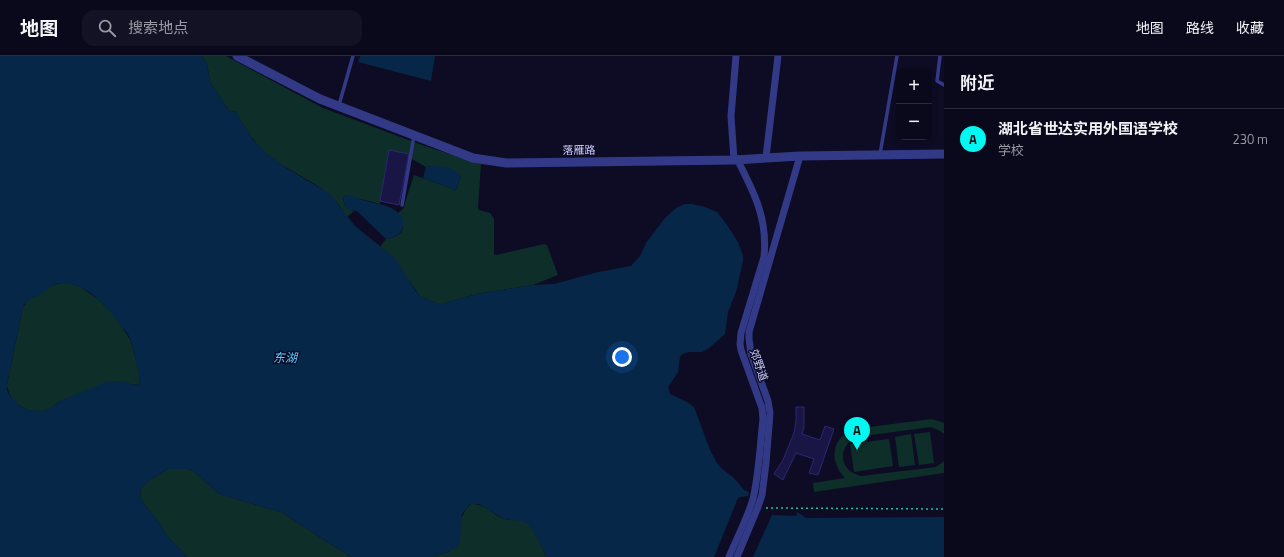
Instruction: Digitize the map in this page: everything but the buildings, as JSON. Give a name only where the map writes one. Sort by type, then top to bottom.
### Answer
[{"type":"street","name":"落雁路","points":[[237,56],[320,99],[339,107],[473,158],[506,163],[735,160],[800,156],[944,154]]},
{"type":"street","name":"郊野道","points":[[729,557],[753,498],[763,419],[762,408],[740,344],[741,333],[764,257],[765,246],[757,199],[735,160],[731,116],[736,56]]},
{"type":"street","points":[[766,157],[778,56]]},
{"type":"street","points":[[737,557],[758,507],[764,482],[770,413],[768,401],[751,354],[748,338],[800,156]]},
{"type":"lane","points":[[339,107],[353,56]]},
{"type":"lane","points":[[880,155],[897,56]]},
{"type":"lane","points":[[940,56],[937,80],[944,85]]},
{"type":"lane","points":[[402,205],[414,136]]},
{"type":"path","points":[[758,507],[944,509]]},
{"type":"green space","points":[[202,56],[226,56],[323,108],[422,145],[481,164],[478,208],[479,210],[490,213],[494,219],[494,254],[496,255],[544,244],[547,245],[558,275],[533,285],[477,294],[445,303],[437,303],[420,296],[388,253],[380,247],[386,239],[396,236],[402,230],[403,222],[398,213],[403,209],[414,175],[456,190],[461,176],[434,166],[426,167],[408,157],[390,151],[380,204],[345,195],[343,199],[344,204],[354,211],[347,217],[334,199],[325,191],[276,161],[258,145],[235,111],[230,112],[210,82],[207,64]]},
{"type":"green space","points":[[65,282],[79,286],[98,299],[114,315],[131,341],[140,377],[139,384],[133,385],[118,382],[67,398],[44,411],[29,410],[18,405],[14,401],[10,396],[7,384],[23,307],[28,300],[50,286]]},
{"type":"green space","points":[[932,419],[944,423],[944,434],[931,427],[856,437],[850,441],[846,447],[843,452],[843,458],[848,469],[861,476],[936,467],[944,461],[944,473],[814,492],[813,483],[845,478],[836,465],[835,451],[840,438],[846,433],[853,429]]},
{"type":"green space","points":[[930,432],[934,463],[919,465],[914,434]]},
{"type":"green space","points":[[911,434],[915,465],[899,467],[895,437]]},
{"type":"green space","points":[[889,439],[893,466],[854,472],[850,444]]},
{"type":"green space","points":[[168,469],[188,469],[196,473],[219,494],[281,512],[351,557],[187,557],[166,535],[140,496],[141,489],[145,483]]},
{"type":"green space","points":[[471,504],[477,504],[505,519],[520,520],[529,524],[547,557],[433,557],[450,551],[461,518]]},
{"type":"water","name":"东湖","points":[[0,56],[202,56],[207,64],[210,82],[230,112],[235,111],[253,140],[267,154],[288,169],[330,194],[355,226],[396,259],[414,289],[420,296],[437,303],[445,303],[477,294],[533,285],[554,284],[598,272],[631,266],[640,256],[646,243],[665,218],[676,208],[685,204],[705,207],[717,212],[738,242],[743,256],[743,261],[736,292],[728,312],[725,334],[702,352],[689,352],[682,354],[680,357],[678,372],[668,387],[670,394],[694,407],[710,450],[717,463],[734,478],[744,490],[749,492],[748,496],[738,498],[714,557],[547,557],[528,524],[521,521],[504,519],[479,504],[471,504],[462,514],[460,543],[450,551],[433,557],[351,557],[281,512],[219,494],[196,473],[188,469],[168,469],[150,480],[141,488],[140,496],[166,535],[187,557],[0,557]],"holes":[[[60,283],[79,286],[103,303],[127,333],[134,350],[140,377],[139,384],[134,385],[122,381],[109,381],[62,400],[47,410],[30,410],[21,407],[10,396],[7,390],[7,384],[24,304],[28,300],[41,294],[54,285]]]},
{"type":"water","points":[[360,56],[435,56],[431,81],[358,62]]},
{"type":"water","points":[[434,166],[449,168],[461,176],[456,190],[423,178],[426,167]]},
{"type":"water","points":[[345,195],[390,207],[402,218],[403,227],[401,231],[398,235],[386,239],[357,211],[346,208],[343,196]]},
{"type":"water","points":[[797,512],[806,518],[944,517],[944,557],[753,557],[772,515],[796,516]]},
{"type":"place","name":"湖北省世达实用外国语学校","points":[[857,450]]}]
